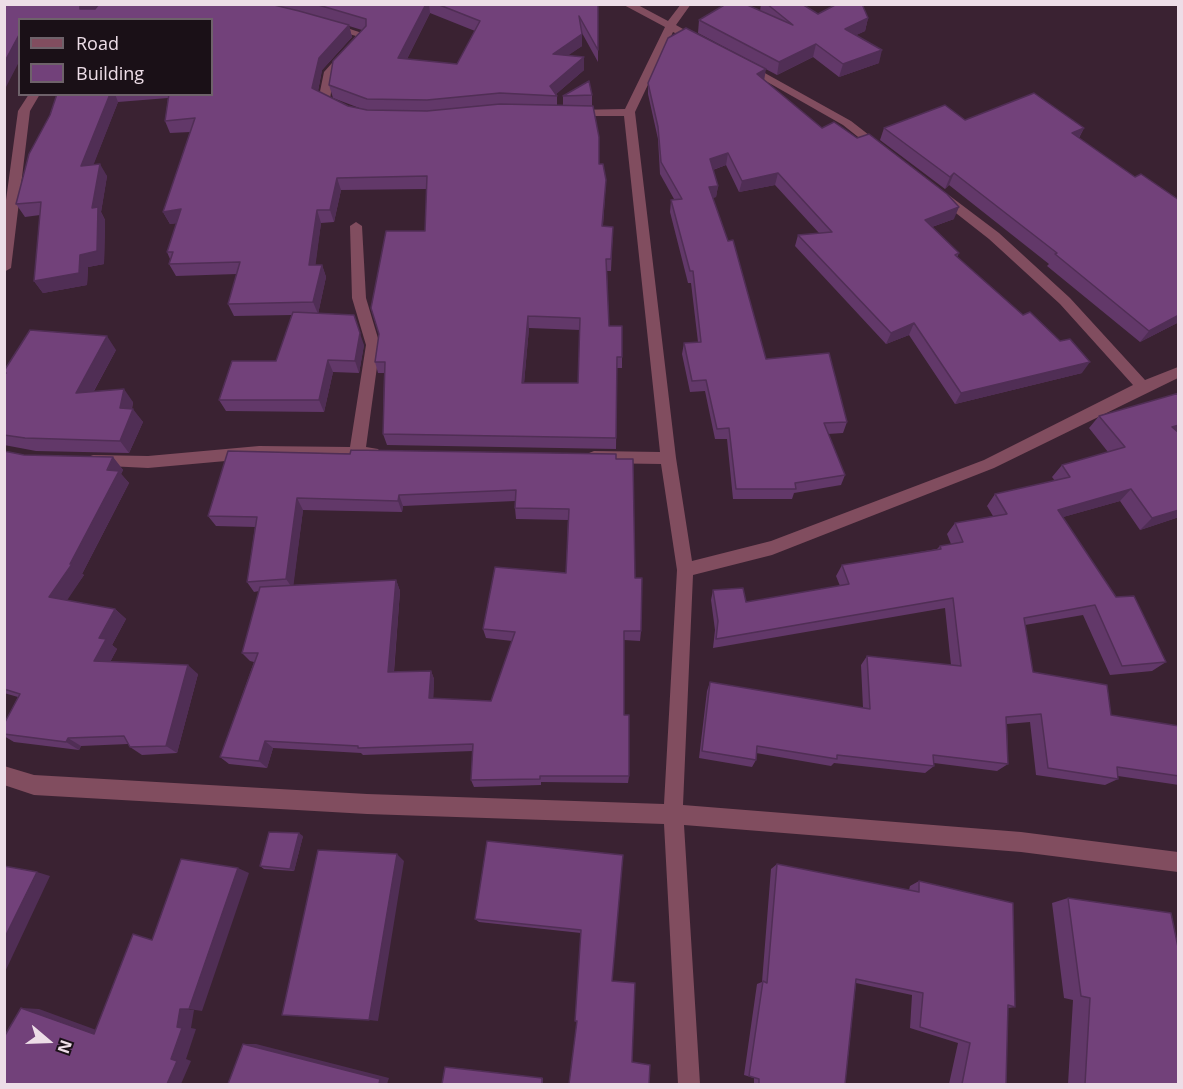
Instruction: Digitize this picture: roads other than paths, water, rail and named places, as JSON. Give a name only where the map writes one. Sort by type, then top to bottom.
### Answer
[{"type":"street","points":[[627,4],[713,48]]},
{"type":"street","points":[[686,4],[671,25],[629,112],[668,458],[685,570],[673,813],[689,1084]]},
{"type":"street","points":[[314,21],[363,35],[329,72],[324,101],[346,108]]},
{"type":"street","points":[[734,59],[848,123],[890,156]]},
{"type":"street","points":[[4,268],[24,111],[34,96]]},
{"type":"street","points":[[565,114],[629,112]]},
{"type":"street","points":[[932,189],[994,236],[1065,301],[1143,387]]},
{"type":"street","points":[[356,226],[359,298],[373,345],[357,453]]},
{"type":"street","points":[[685,570],[772,548],[988,464],[1143,387],[1179,372]]},
{"type":"street","points":[[81,460],[148,462],[259,452],[393,453]]},
{"type":"street","points":[[584,457],[668,458]]},
{"type":"street","points":[[4,775],[34,785],[46,786],[367,804],[673,813],[1021,842],[1179,862]]}]
